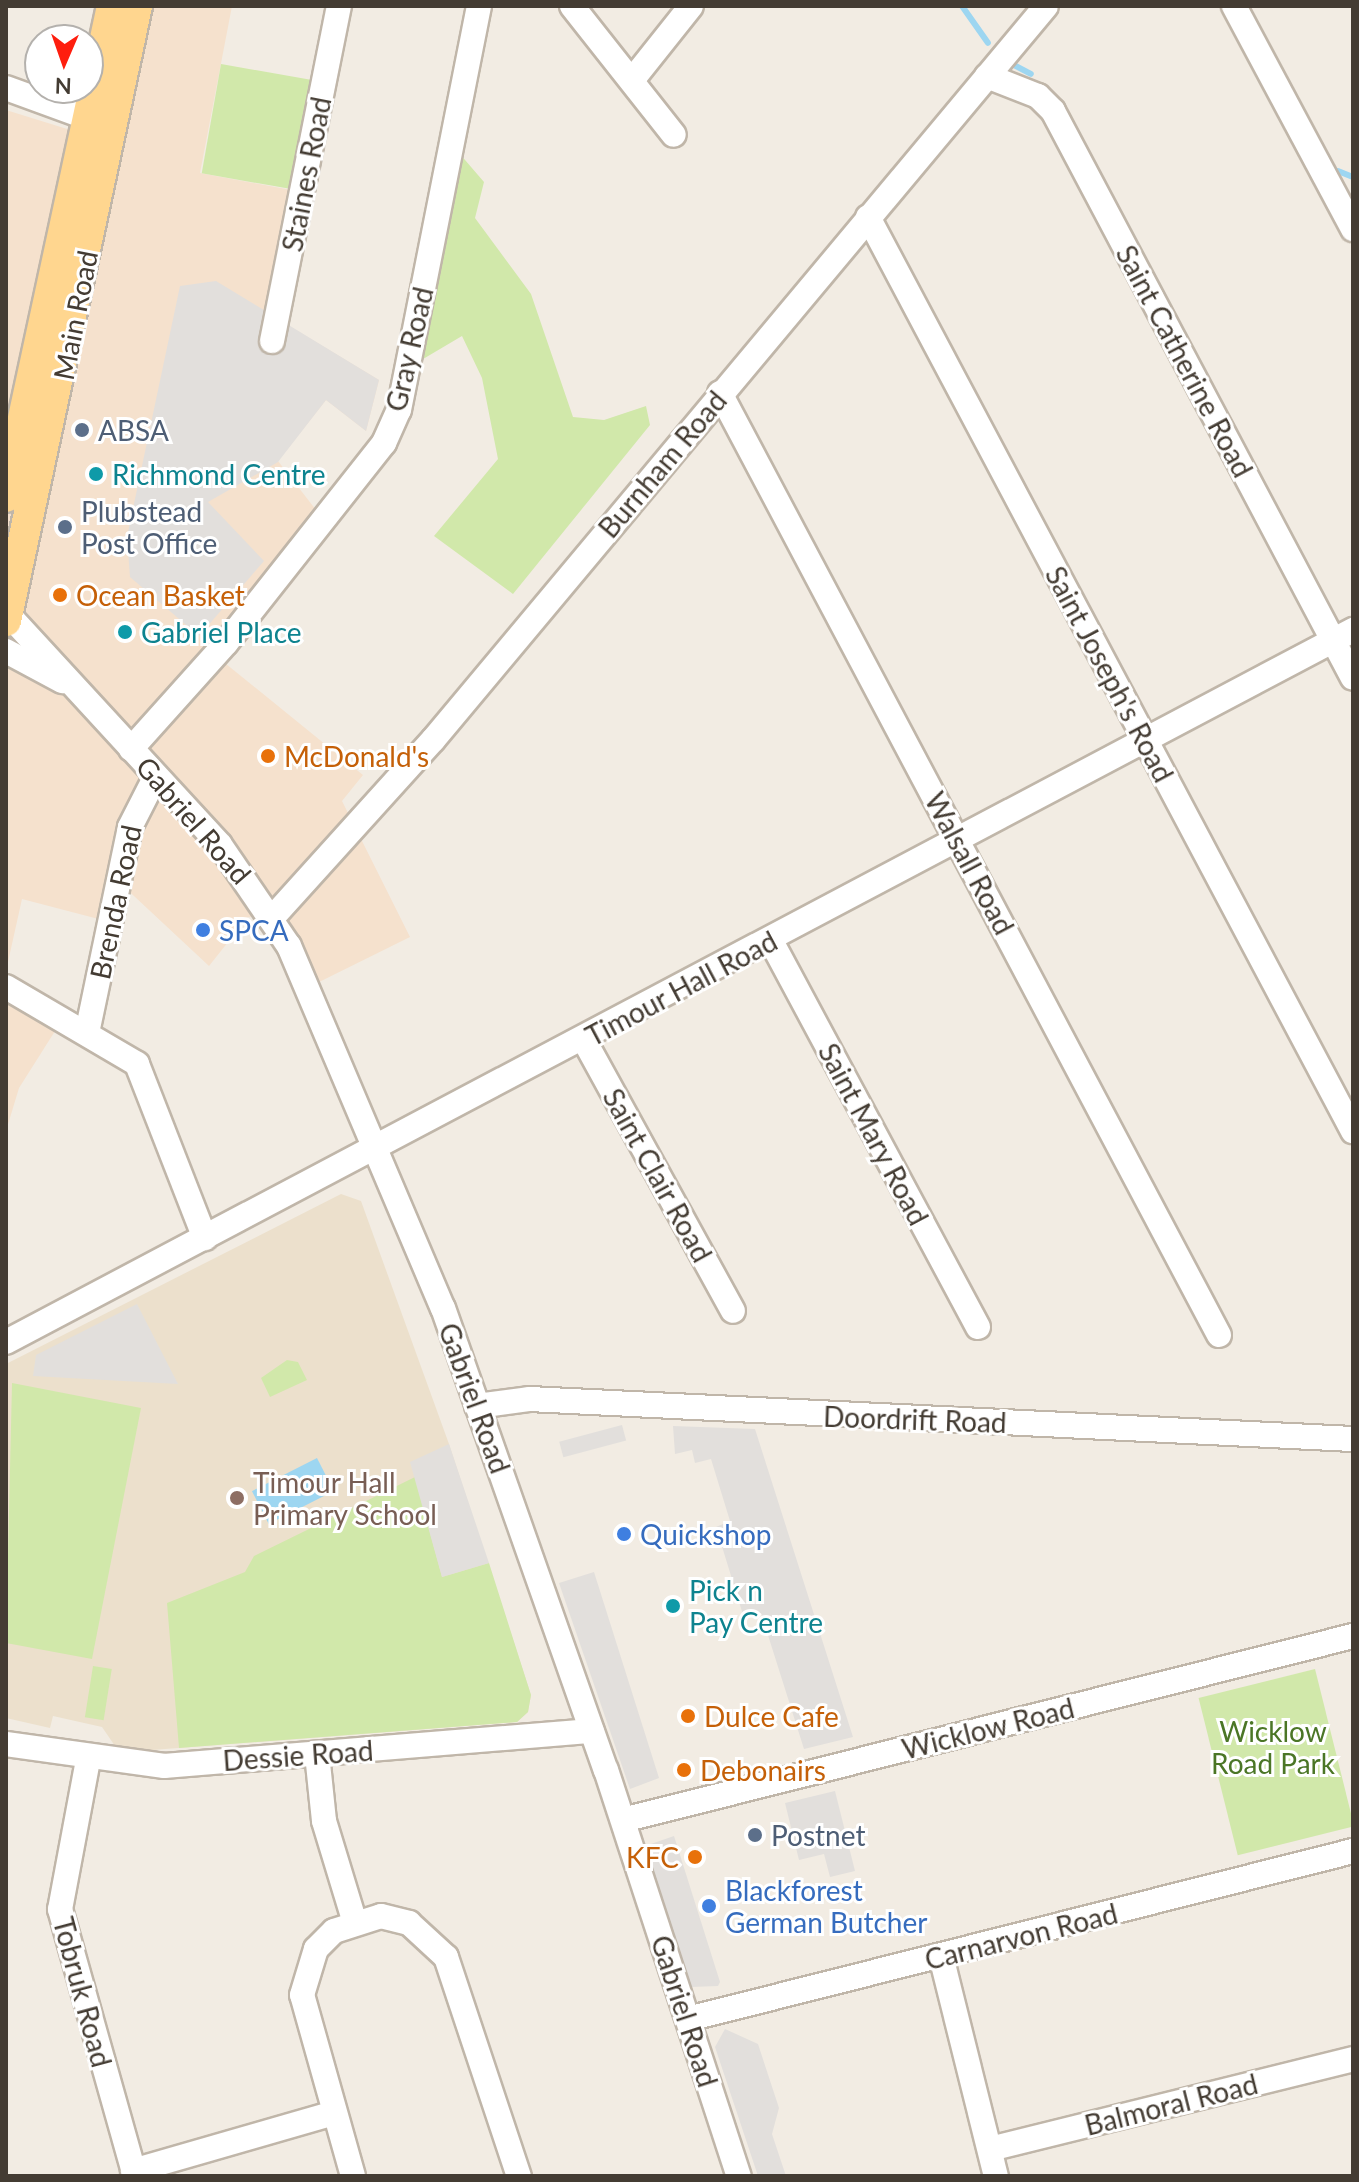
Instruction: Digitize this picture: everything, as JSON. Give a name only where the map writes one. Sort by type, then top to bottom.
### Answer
[{"type":"main road","name":"Main Road","points":[[7,615],[101,122],[112,6]]},
{"type":"main road","name":"Main Road","points":[[6,497],[101,122],[137,6]]},
{"type":"street","name":"Staines Road","points":[[272,341],[339,6]]},
{"type":"street","name":"Gray Road","points":[[131,749],[226,643],[389,432],[479,6]]},
{"type":"street","points":[[572,6],[633,79],[674,135]]},
{"type":"street","points":[[633,79],[691,6]]},
{"type":"street","name":"Burnham Road","points":[[273,917],[433,740],[1046,6]]},
{"type":"street","points":[[1234,6],[1353,229]]},
{"type":"street","name":"Saint Catherine Road","points":[[1000,61],[1053,111],[1343,636],[1353,678]]},
{"type":"street","points":[[6,88],[101,122]]},
{"type":"street","name":"Saint Joseph's Road","points":[[868,217],[1353,1131]]},
{"type":"street","name":"Walsall Road","points":[[720,393],[1219,1335]]},
{"type":"street","name":"Gabriel Road","points":[[7,615],[156,776],[273,917],[377,1149],[477,1406],[623,1820],[739,2176]]},
{"type":"street","name":"Timour Hall Road","points":[[6,1342],[584,1040],[1343,636]]},
{"type":"street","name":"Gabriel Road","points":[[6,651],[78,690]]},
{"type":"street","name":"Brenda Road","points":[[87,1033],[130,827],[156,776]]},
{"type":"street","name":"Saint Mary Road","points":[[771,941],[978,1327]]},
{"type":"street","points":[[6,987],[137,1064],[205,1238]]},
{"type":"street","name":"Saint Clair Road","points":[[584,1040],[733,1311]]},
{"type":"street","name":"Doordrift Road","points":[[477,1406],[529,1399],[1353,1439]]},
{"type":"street","name":"Wicklow Road","points":[[623,1820],[1353,1636]]},
{"type":"street","name":"Dessie Road","points":[[6,1744],[88,1760],[164,1766],[592,1731]]},
{"type":"street","points":[[317,1754],[324,1821],[354,1920]]},
{"type":"street","name":"Tobruk Road","points":[[88,1760],[60,1909],[134,2173]]},
{"type":"street","name":"Carnarvon Road","points":[[688,2019],[1353,1851]]},
{"type":"street","points":[[353,2176],[302,1995],[316,1949],[354,1920],[409,1923],[446,1957],[519,2176]]},
{"type":"street","points":[[941,1956],[996,2176]]},
{"type":"street","name":"Balmoral Road","points":[[990,2149],[1353,2059]]},
{"type":"street","points":[[134,2173],[334,2113]]},
{"type":"shaded area","points":[[137,6],[232,6],[200,173],[302,192],[276,318],[379,380],[366,431],[326,400],[278,461],[323,519],[215,655],[363,775],[342,801],[410,937],[307,988],[273,918],[248,917],[209,966],[119,882],[110,922],[22,899],[6,971],[6,110],[109,142]]},
{"type":"shaded area","points":[[216,281],[379,380],[366,431],[326,400],[278,462],[208,502],[264,561],[199,636],[130,577],[127,537],[180,286]]},
{"type":"shaded area","points":[[6,987],[62,1020],[19,1088],[6,1131]]},
{"type":"shaded area","name":"Timour Hall Primary School","points":[[341,1194],[361,1201],[449,1444],[531,1695],[528,1712],[517,1722],[139,1751],[115,1746],[102,1727],[53,1716],[50,1728],[6,1718],[6,1364]]},
{"type":"shaded area","points":[[137,1304],[178,1384],[33,1376],[36,1355]]},
{"type":"shaded area","points":[[622,1425],[626,1440],[563,1457],[559,1442]]},
{"type":"shaded area","points":[[673,1426],[755,1429],[853,1737],[804,1749],[761,1613],[744,1618],[716,1527],[730,1521],[711,1459],[695,1463],[692,1450],[675,1454]]},
{"type":"shaded area","points":[[449,1444],[489,1563],[442,1577],[410,1462]]},
{"type":"shaded area","points":[[594,1572],[659,1778],[630,1789],[559,1583]]},
{"type":"shaded area","points":[[835,1791],[855,1871],[830,1877],[824,1854],[799,1860],[785,1803]]},
{"type":"shaded area","points":[[674,1836],[720,1982],[718,1986],[691,1987],[645,1846]]},
{"type":"shaded area","points":[[725,2029],[758,2044],[779,2108],[772,2134],[786,2176],[758,2176],[715,2047]]},
{"type":"green space","points":[[221,64],[311,80],[291,189],[202,173]]},
{"type":"green space","points":[[459,153],[484,182],[475,218],[531,294],[573,417],[604,420],[646,406],[650,425],[513,594],[434,536],[498,459],[482,378],[462,336],[418,362]]},
{"type":"green space","points":[[287,1360],[298,1362],[307,1380],[270,1397],[261,1378]]},
{"type":"green space","points":[[12,1383],[141,1408],[92,1659],[6,1643]]},
{"type":"green space","points":[[415,1477],[442,1577],[489,1563],[531,1695],[528,1712],[517,1722],[179,1748],[167,1603],[245,1572],[254,1556]]},
{"type":"green space","points":[[93,1666],[112,1669],[104,1720],[85,1717]]},
{"type":"green space","name":"Wicklow Road Park","points":[[1315,1669],[1353,1826],[1238,1855],[1199,1698]]},
{"type":"water","points":[[317,1458],[334,1491],[269,1524],[252,1491]]},
{"type":"waterway","points":[[962,6],[988,43]]},
{"type":"waterway","points":[[1014,65],[1031,74]]},
{"type":"waterway","points":[[1338,171],[1353,177]]},
{"type":"place","name":"ABSA","points":[[82,430]]},
{"type":"place","name":"Richmond Centre","points":[[96,474]]},
{"type":"place","name":"Plubstead Post Office","points":[[65,527]]},
{"type":"place","name":"Ocean Basket","points":[[60,595]]},
{"type":"place","name":"Gabriel Place","points":[[125,632]]},
{"type":"place","name":"McDonald's","points":[[268,756]]},
{"type":"place","name":"SPCA","points":[[203,930]]},
{"type":"place","name":"Timour Hall Primary School","points":[[237,1498]]},
{"type":"place","name":"Quickshop","points":[[624,1534]]},
{"type":"place","name":"Pick n Pay Centre","points":[[673,1606]]},
{"type":"place","name":"Dulce Cafe","points":[[688,1716]]},
{"type":"place","name":"Debonairs","points":[[684,1770]]},
{"type":"place","name":"Postnet","points":[[755,1835]]},
{"type":"place","name":"KFC","points":[[695,1857]]},
{"type":"place","name":"Blackforest German Butcher","points":[[709,1906]]}]
